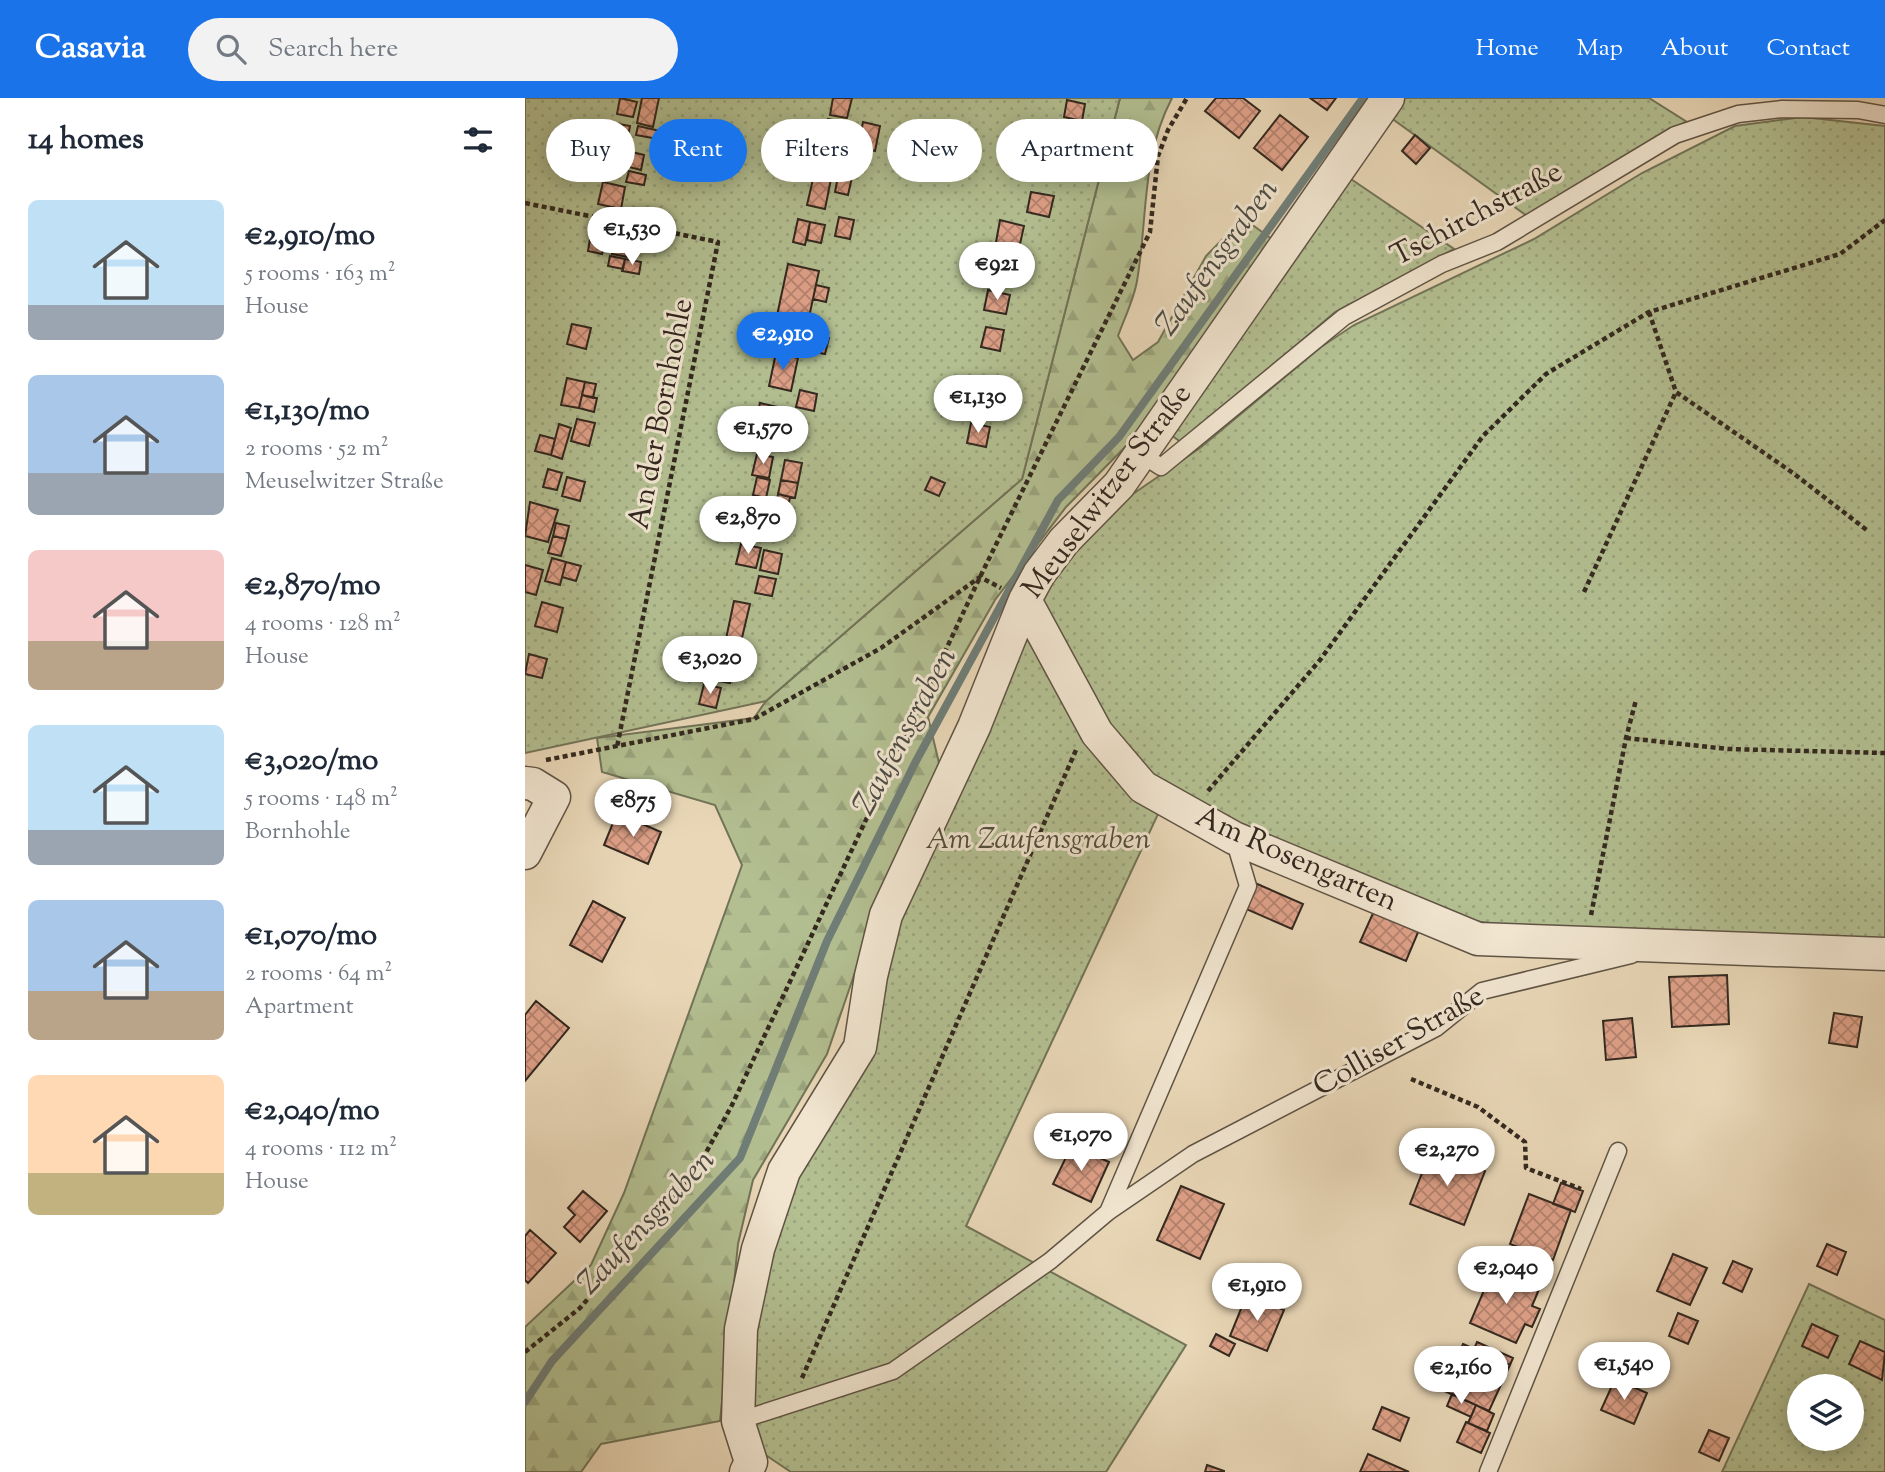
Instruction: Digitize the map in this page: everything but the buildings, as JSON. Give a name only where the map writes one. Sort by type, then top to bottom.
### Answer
[{"type":"street","name":"Meuselwitzer Straße","points":[[757,1469],[739,1421],[741,1329],[758,1249],[785,1171],[860,1047],[871,976],[886,915],[974,727],[1025,600],[1047,563],[1119,485],[1388,98]]},
{"type":"street","name":"Am Rosengarten","points":[[1025,600],[1097,733],[1143,787],[1234,838],[1478,939],[1671,946]]},
{"type":"street","points":[[525,853],[554,797],[533,784],[532,773]]},
{"type":"street","name":"Colliser Straße","points":[[1671,946],[1885,954]]},
{"type":"lane","name":"Tschirchstraße","points":[[1141,454],[1161,467],[1344,317],[1442,264],[1497,242],[1675,135],[1738,114],[1782,109],[1858,110],[1885,114]]},
{"type":"lane","name":"Colliser Straße","points":[[1108,1212],[1248,886],[1234,838]]},
{"type":"lane","name":"Colliser Straße","points":[[739,1421],[893,1371],[1050,1261],[1108,1212],[1193,1154],[1436,1028],[1482,991],[1671,946]]},
{"type":"lane","points":[[1488,1472],[1618,1151]]},
{"type":"path","points":[[525,1352],[580,1308],[666,1208],[702,1160],[732,1105],[981,577],[1150,232],[1159,156],[1168,130],[1187,98]]},
{"type":"path","name":"An der Bornhohle","points":[[525,204],[718,242],[617,747]]},
{"type":"path","points":[[1189,813],[1320,660],[1483,436],[1546,374],[1649,312],[1840,254],[1885,220]]},
{"type":"path","points":[[1649,312],[1676,392],[1793,473],[1868,531]]},
{"type":"path","points":[[1584,592],[1676,392]]},
{"type":"path","points":[[981,577],[993,583]]},
{"type":"path","points":[[532,773],[617,747],[754,719],[881,648],[981,577]]},
{"type":"path","points":[[1600,943],[1591,915],[1636,700]]},
{"type":"path","points":[[791,1404],[1089,719]]},
{"type":"path","points":[[1626,738],[1728,749],[1885,753]]},
{"type":"path","points":[[1411,1079],[1478,1107],[1525,1142],[1526,1168],[1600,1196]]},
{"type":"green space","points":[[525,98],[1120,98],[1115,119],[996,119],[996,182],[1098,182],[1022,479],[766,701],[525,753]]},
{"type":"green space","points":[[1120,98],[1172,98],[1158,133],[1158,119],[1115,119]]},
{"type":"green space","points":[[1399,98],[1649,98],[1687,122],[1527,216],[1387,115]]},
{"type":"green space","points":[[1803,117],[1885,126],[1885,949],[1588,934],[1455,919],[1349,878],[1137,774],[1047,628],[1041,586],[1111,509],[1200,448],[1321,347],[1354,325],[1534,239],[1642,173],[1735,126]]},
{"type":"green space","points":[[1345,175],[1454,249],[1335,312],[1182,443],[1167,432]]},
{"type":"green space","points":[[1098,182],[1148,182],[1137,281],[1118,336],[1133,360],[1158,342],[1206,256],[1243,218],[1273,240],[1135,437],[1066,507],[995,600],[928,717],[939,763],[864,946],[827,1054],[753,1180],[738,1244],[720,1421],[601,1444],[581,1472],[525,1472],[525,1327],[591,1265],[624,1193],[742,865],[715,805],[602,772],[597,738],[754,718],[766,701],[1022,479]]},
{"type":"green space","name":"Am Zaufensgraben","points":[[1024,635],[1159,812],[966,1226],[1186,1345],[1106,1472],[791,1472],[758,1450],[748,1421],[761,1280],[894,917]]},
{"type":"green space","points":[[1809,1284],[1885,1320],[1885,1472],[1722,1472]]},
{"type":"waterway","name":"Zaufensgraben","points":[[525,1402],[552,1361],[740,1158],[827,941],[915,763],[1058,500],[1119,437],[1363,98]]}]
